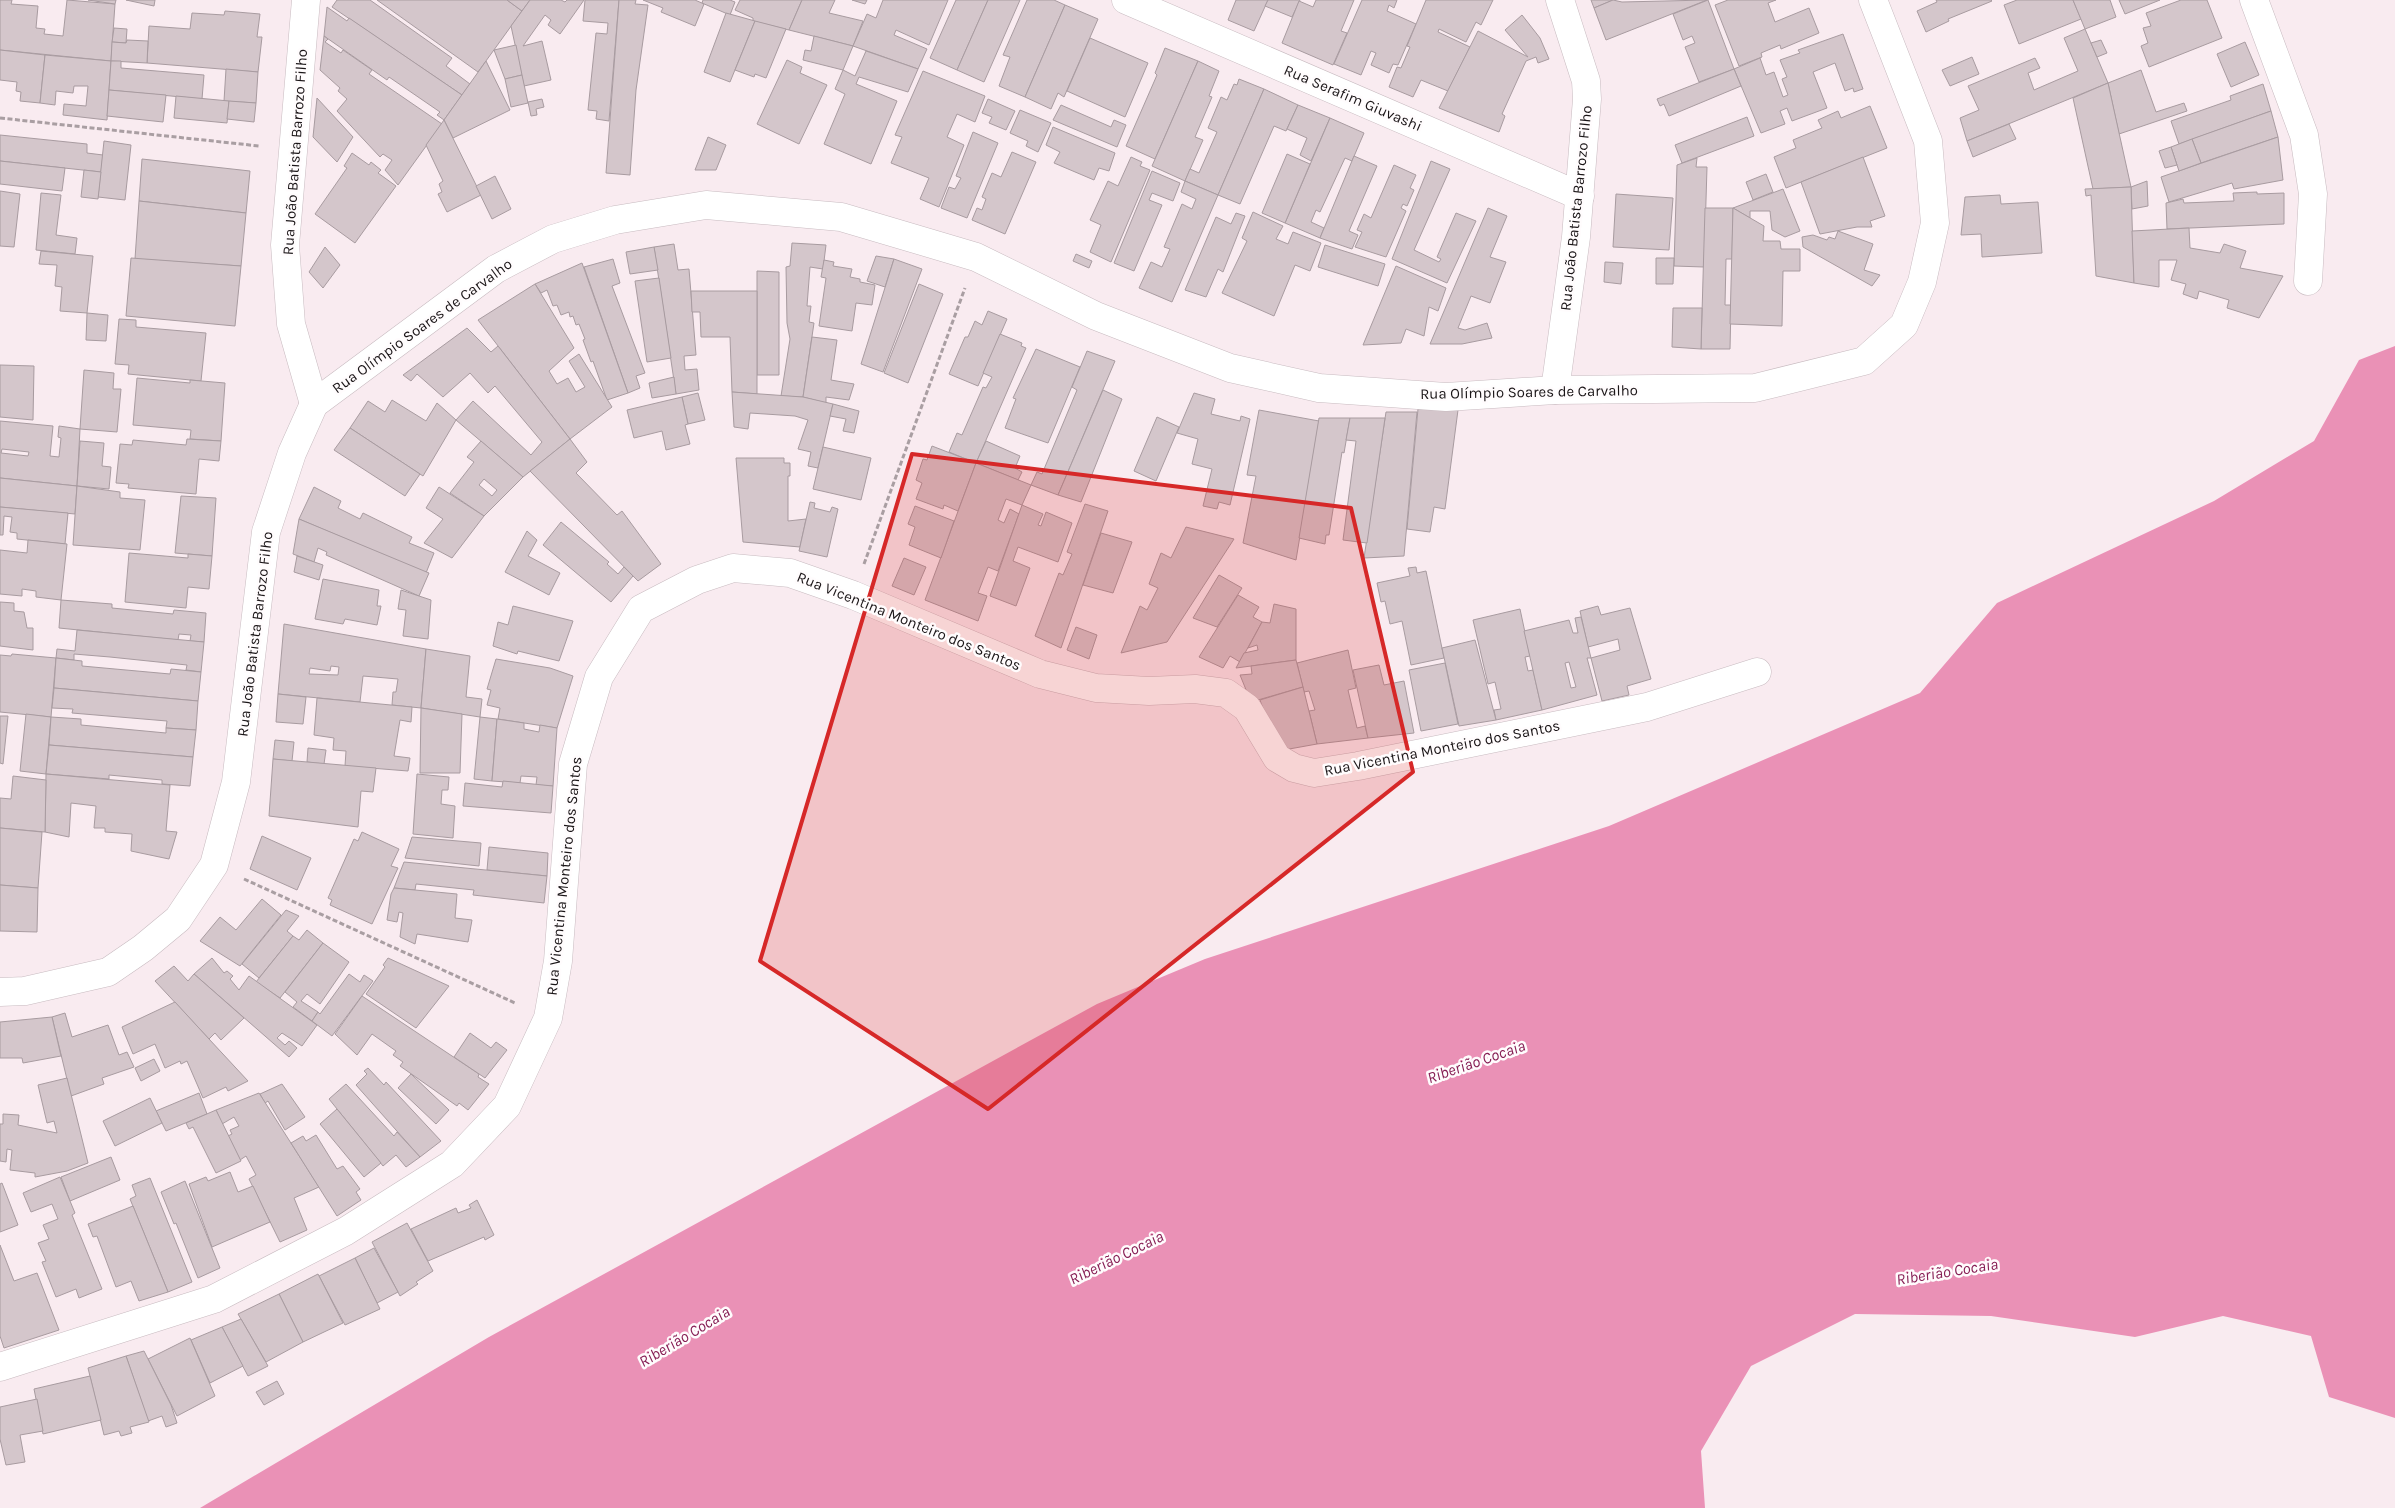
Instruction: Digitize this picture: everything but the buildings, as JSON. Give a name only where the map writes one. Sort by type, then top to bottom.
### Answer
[{"type":"street","name":"Rua João Batista Barrozo Filho","points":[[0,992],[25,991],[108,972],[143,948],[178,919],[214,865],[236,782],[266,532],[292,452],[314,404],[291,324],[286,245],[292,150],[306,0]]},
{"type":"street","name":"Rua Serafim Giuvashi","points":[[1126,0],[1580,196]]},
{"type":"street","name":"Rua João Batista Barrozo Filho","points":[[1554,390],[1580,196],[1586,81],[1560,0]]},
{"type":"street","name":"Rua Olímpio Soares de Carvalho","points":[[314,404],[496,269],[553,239],[615,220],[706,205],[842,217],[976,257],[1096,316],[1230,368],[1319,388],[1446,397],[1554,390],[1755,388],[1864,361],[1904,325],[1922,282],[1935,222],[1928,141],[1874,0]]},
{"type":"street","points":[[2254,0],[2304,135],[2313,194],[2308,281]]},
{"type":"street","name":"Rua Vicentina Monteiro dos Santos","points":[[0,1366],[214,1299],[346,1231],[452,1164],[507,1106],[548,1018],[558,961],[572,764],[599,677],[640,609],[697,580],[733,568],[790,573],[853,595],[1049,676],[1096,688],[1149,691],[1195,689],[1226,693],[1247,708],[1277,758],[1294,768],[1314,773],[1358,766],[1647,707],[1756,672]]},
{"type":"path","points":[[0,118],[292,150]]},
{"type":"path","points":[[853,595],[976,257]]},
{"type":"path","points":[[214,865],[548,1018]]},
{"type":"highlighted area","points":[[912,454],[1351,508],[1413,772],[988,1109],[760,961]]},
{"type":"water","name":"Riberião Cocaia","points":[[2395,346],[2395,1418],[2329,1397],[2311,1336],[2223,1316],[2135,1337],[1991,1316],[1855,1314],[1751,1366],[1701,1451],[1705,1508],[200,1508],[489,1337],[1097,1004],[1205,959],[1609,826],[1920,693],[1997,603],[2214,501],[2314,441],[2359,360]]}]
